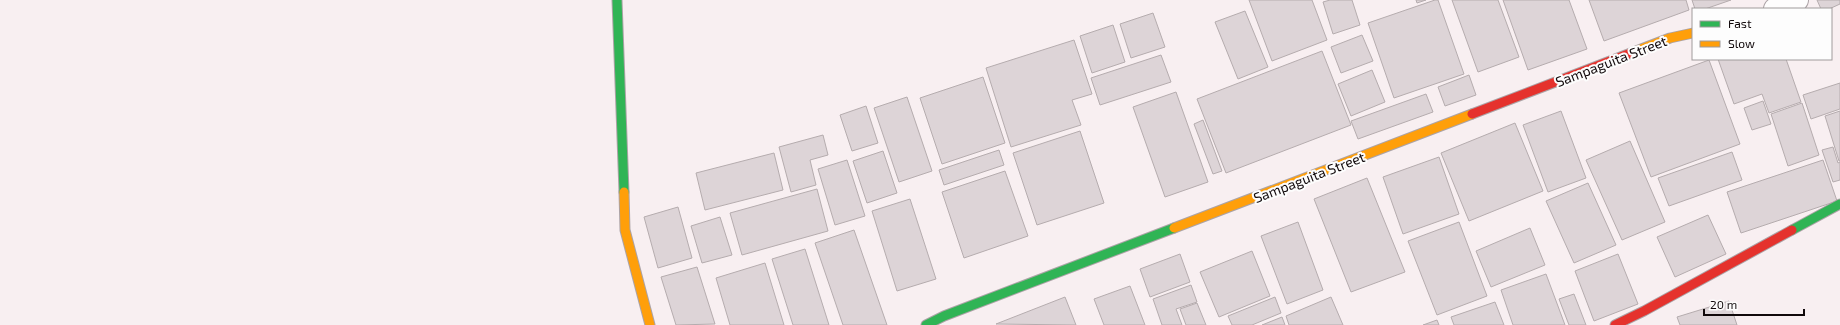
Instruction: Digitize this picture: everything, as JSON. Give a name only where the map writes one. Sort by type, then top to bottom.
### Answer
[{"type":"street","points":[[617,0],[625,230],[650,325]]},
{"type":"street","points":[[1777,8],[1797,0]]},
{"type":"street","name":"Sampaguita Street","points":[[926,325],[944,316],[1663,41],[1692,33]]},
{"type":"street","points":[[1615,325],[1644,311],[1840,204]]},
{"type":"building","points":[[1249,0],[1312,0],[1327,40],[1272,61]]},
{"type":"building","points":[[1330,0],[1352,0],[1360,25],[1333,34],[1323,2]]},
{"type":"building","points":[[1416,0],[1426,0],[1417,3]]},
{"type":"building","points":[[1438,0],[1464,74],[1394,98],[1368,23]]},
{"type":"building","points":[[1452,0],[1498,0],[1519,57],[1478,72]]},
{"type":"building","points":[[1503,0],[1569,0],[1587,49],[1528,70]]},
{"type":"building","points":[[1589,0],[1686,0],[1689,10],[1604,41]]},
{"type":"building","points":[[1692,0],[1731,0],[1708,8],[1695,8]]},
{"type":"building","points":[[1817,0],[1840,0],[1840,4],[1831,8],[1821,8]]},
{"type":"building","points":[[1245,11],[1268,67],[1238,79],[1215,22]]},
{"type":"building","points":[[1153,13],[1165,47],[1131,58],[1120,24]]},
{"type":"building","points":[[1113,25],[1125,62],[1092,73],[1080,36]]},
{"type":"building","points":[[1362,35],[1373,61],[1341,73],[1331,47]]},
{"type":"building","points":[[1074,40],[1092,94],[1072,100],[1081,125],[1011,147],[986,68]]},
{"type":"building","points":[[1322,51],[1351,125],[1226,173],[1197,99]]},
{"type":"building","points":[[1161,55],[1171,82],[1100,105],[1091,78]]},
{"type":"building","points":[[1709,60],[1740,144],[1651,177],[1619,93]]},
{"type":"building","points":[[1718,60],[1786,60],[1801,102],[1769,113],[1762,94],[1734,104]]},
{"type":"building","points":[[1372,70],[1385,102],[1351,116],[1338,84]]},
{"type":"building","points":[[1469,75],[1476,95],[1445,106],[1438,87]]},
{"type":"building","points":[[983,77],[1005,143],[942,164],[920,98]]},
{"type":"building","points":[[1840,83],[1840,109],[1811,119],[1803,95]]},
{"type":"building","points":[[1176,92],[1208,182],[1165,197],[1133,107]]},
{"type":"building","points":[[1426,94],[1433,112],[1358,139],[1351,121]]},
{"type":"building","points":[[907,97],[932,171],[899,182],[874,108]]},
{"type":"building","points":[[1763,101],[1771,124],[1752,130],[1744,108]]},
{"type":"building","points":[[1802,103],[1819,155],[1788,166],[1771,114]]},
{"type":"building","points":[[866,106],[878,143],[852,151],[840,115]]},
{"type":"building","points":[[1561,111],[1586,178],[1548,192],[1523,125]]},
{"type":"building","points":[[1840,111],[1840,161],[1839,161],[1825,116]]},
{"type":"building","points":[[1203,120],[1222,171],[1213,174],[1194,124]]},
{"type":"building","points":[[1515,123],[1543,191],[1469,221],[1441,153]]},
{"type":"building","points":[[1080,131],[1104,203],[1037,225],[1013,153]]},
{"type":"building","points":[[823,135],[828,155],[810,160],[816,185],[791,192],[779,147]]},
{"type":"building","points":[[1630,141],[1665,222],[1622,240],[1586,160]]},
{"type":"building","points":[[1833,147],[1838,163],[1840,162],[1840,180],[1833,182],[1822,150]]},
{"type":"building","points":[[999,150],[1004,165],[944,185],[939,170]]},
{"type":"building","points":[[883,151],[897,193],[867,203],[853,161]]},
{"type":"building","points":[[1732,152],[1742,180],[1669,206],[1658,178]]},
{"type":"building","points":[[774,153],[783,190],[705,210],[696,173]]},
{"type":"building","points":[[1439,157],[1459,214],[1403,234],[1383,177]]},
{"type":"building","points":[[847,160],[865,216],[835,225],[818,169]]},
{"type":"building","points":[[1823,160],[1837,201],[1741,233],[1727,192]]},
{"type":"building","points":[[1005,171],[1028,236],[964,258],[942,192]]},
{"type":"building","points":[[1367,178],[1405,272],[1351,292],[1314,199]]},
{"type":"building","points":[[1588,183],[1616,245],[1574,263],[1546,201]]},
{"type":"building","points":[[817,189],[828,231],[742,255],[730,213]]},
{"type":"building","points":[[910,199],[936,279],[897,291],[872,211]]},
{"type":"building","points":[[678,207],[692,258],[658,268],[644,217]]},
{"type":"building","points":[[1708,215],[1726,254],[1675,277],[1657,237]]},
{"type":"building","points":[[720,217],[732,255],[702,263],[691,226]]},
{"type":"building","points":[[1298,222],[1323,290],[1287,304],[1261,236]]},
{"type":"building","points":[[1459,222],[1487,296],[1437,315],[1408,241]]},
{"type":"building","points":[[1530,228],[1545,265],[1491,287],[1476,251]]},
{"type":"building","points":[[854,230],[887,325],[843,325],[815,243]]},
{"type":"building","points":[[805,249],[829,325],[793,325],[772,259]]},
{"type":"building","points":[[1252,251],[1270,296],[1219,317],[1200,272]]},
{"type":"building","points":[[1180,254],[1190,282],[1150,297],[1140,269]]},
{"type":"building","points":[[1618,254],[1638,304],[1594,321],[1575,271]]},
{"type":"building","points":[[765,263],[784,325],[730,325],[716,278]]},
{"type":"building","points":[[697,267],[715,324],[676,325],[661,277]]},
{"type":"building","points":[[1546,274],[1565,325],[1513,325],[1501,290]]},
{"type":"building","points":[[1191,285],[1197,302],[1176,309],[1182,325],[1162,325],[1153,299]]},
{"type":"building","points":[[1130,286],[1145,325],[1104,325],[1094,299]]},
{"type":"building","points":[[1574,294],[1586,325],[1569,325],[1559,299]]},
{"type":"building","points":[[1065,297],[1076,325],[996,324]]},
{"type":"building","points":[[1275,297],[1281,313],[1252,325],[1232,325],[1228,316]]},
{"type":"building","points":[[1331,297],[1343,325],[1289,325],[1286,316]]},
{"type":"building","points":[[1729,301],[1737,325],[1680,325],[1677,317]]},
{"type":"building","points":[[1495,302],[1504,325],[1454,325],[1451,317]]},
{"type":"building","points":[[1197,303],[1206,325],[1186,325],[1180,309]]},
{"type":"building","points":[[1282,317],[1285,325],[1262,325]]},
{"type":"building","points":[[1437,320],[1439,325],[1423,325]]},
{"type":"traffic: fast","points":[[617,0],[624,192]]},
{"type":"traffic: fast","points":[[1792,230],[1840,204]]},
{"type":"traffic: fast","points":[[926,325],[944,316],[1174,228]]},
{"type":"traffic: slow","points":[[1631,53],[1670,38],[1692,33]]},
{"type":"traffic: slow","points":[[1174,228],[1472,114]]},
{"type":"traffic: slow","points":[[624,192],[625,230],[650,325]]},
{"type":"traffic: jam","points":[[1472,114],[1631,53]]},
{"type":"traffic: jam","points":[[1615,325],[1644,311],[1792,230]]}]
